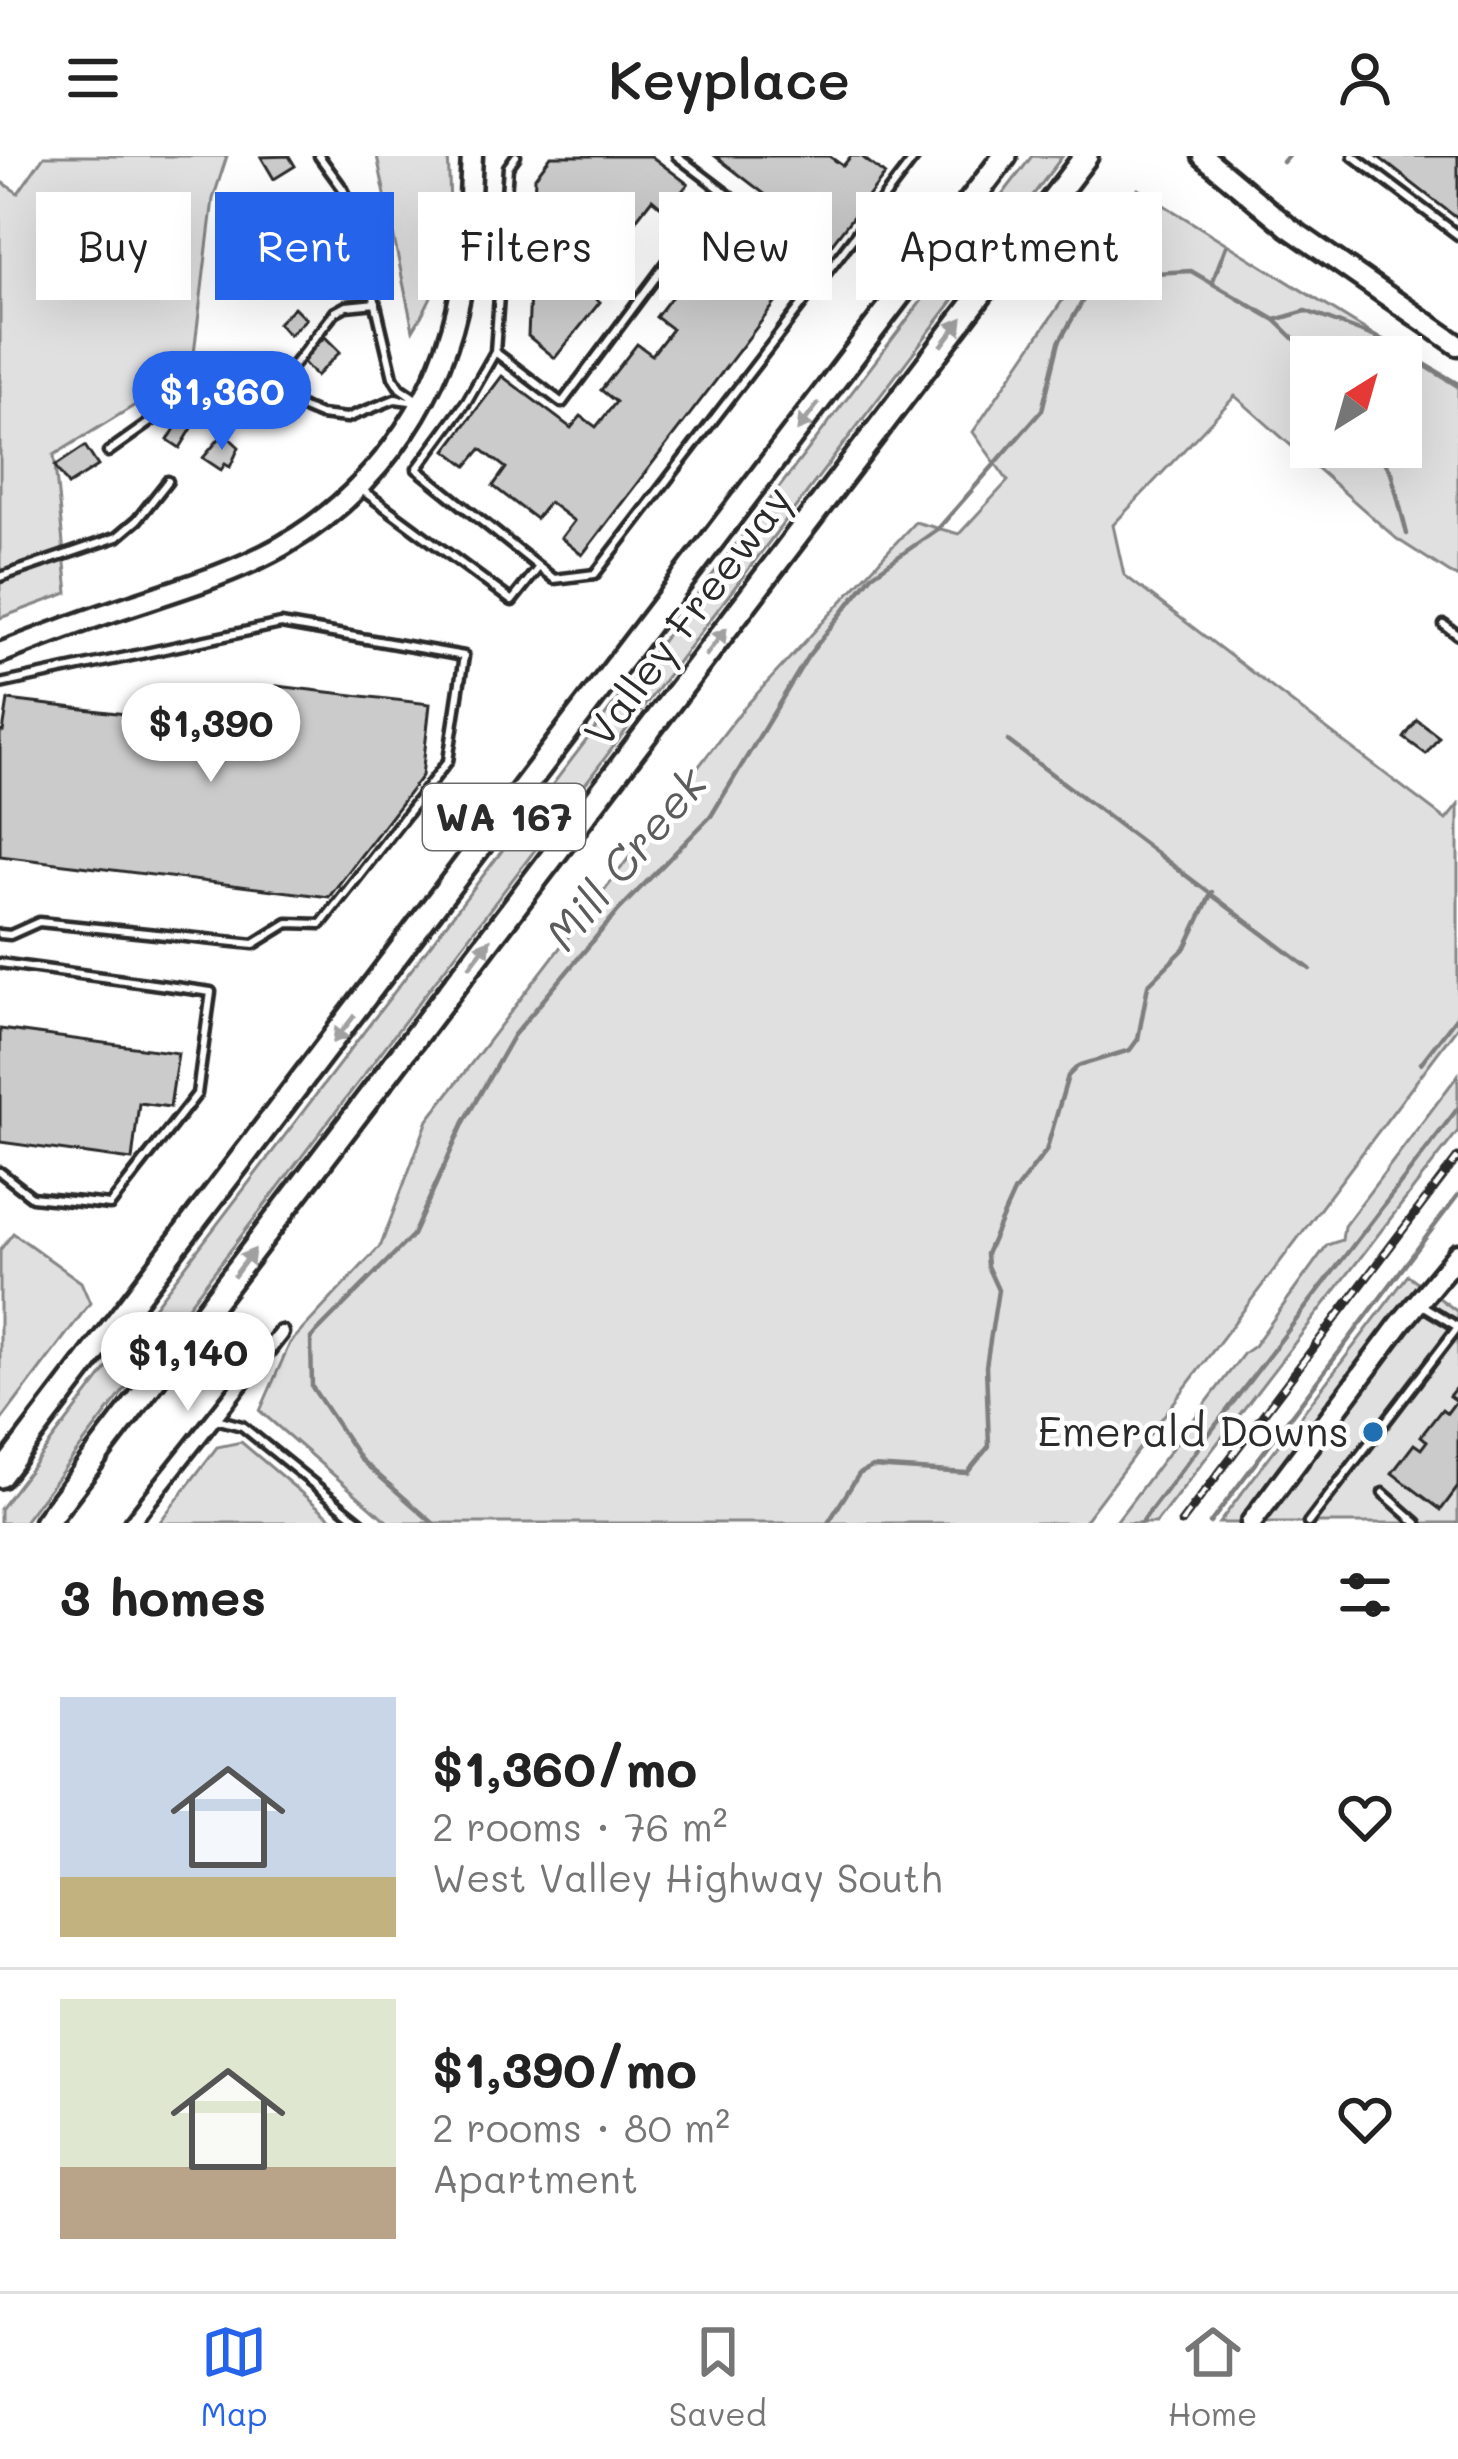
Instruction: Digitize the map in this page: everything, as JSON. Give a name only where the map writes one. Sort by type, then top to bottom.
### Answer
[{"type":"highway","name":"Valley Freeway","points":[[0,1476],[1005,156]]},
{"type":"highway","name":"Valley Freeway","points":[[45,1523],[1086,156]]},
{"type":"main road","points":[[0,653],[264,555],[312,526],[358,488],[422,403],[446,348],[460,296],[472,156]]},
{"type":"main road","points":[[1203,156],[1288,227],[1458,345]]},
{"type":"main road","points":[[1251,1523],[1458,1254]]},
{"type":"street","points":[[131,1523],[281,1333]]},
{"type":"lane","points":[[319,156],[355,212],[394,377],[400,388],[422,403]]},
{"type":"lane","points":[[517,156],[508,167],[495,352],[467,401],[417,469],[554,579],[595,574],[806,300]]},
{"type":"lane","points":[[677,156],[724,192]]},
{"type":"lane","points":[[1353,156],[1458,235]]},
{"type":"lane","points":[[832,266],[915,157]]},
{"type":"lane","points":[[495,352],[562,403],[721,190]]},
{"type":"lane","points":[[272,394],[335,312],[377,303]]},
{"type":"lane","points":[[108,452],[174,405],[258,389],[320,415],[347,418],[395,399],[422,403]]},
{"type":"lane","points":[[0,577],[117,537],[168,481]]},
{"type":"lane","points":[[358,488],[512,601],[538,567]]},
{"type":"lane","points":[[0,684],[281,625],[464,656],[448,761],[321,924],[288,923],[254,944],[39,922],[10,935],[0,934]]},
{"type":"lane","points":[[1444,625],[1458,635]]},
{"type":"lane","points":[[0,963],[211,992],[197,1094],[110,1205],[32,1197],[0,1172]]},
{"type":"lane","points":[[1307,1523],[1458,1327],[1417,1303]]},
{"type":"lane","points":[[216,1419],[242,1426],[362,1523]]},
{"type":"lane","points":[[1383,1493],[1417,1523]]},
{"type":"shaded area","points":[[44,156],[227,156],[213,199],[192,370],[54,455],[68,593],[0,618],[0,181],[18,193]]},
{"type":"shaded area","points":[[377,156],[448,156],[450,192],[418,192],[418,300],[429,300],[413,330],[394,238],[394,192],[384,192]]},
{"type":"shaded area","points":[[1032,156],[1062,157],[1035,192],[1005,192]]},
{"type":"shaded area","points":[[1162,204],[1376,336],[1290,336],[1290,445],[1235,396],[1113,525],[1124,575],[1446,820],[1458,805],[1458,1026],[1083,1523],[389,1523],[260,1411],[290,1343],[381,1245],[428,1120],[742,710],[915,522],[959,534],[1008,481],[973,432],[1063,300],[1162,300]]},
{"type":"shaded area","points":[[922,300],[953,300],[23,1523],[0,1523],[0,1509]]},
{"type":"shaded area","points":[[1422,365],[1458,387],[1458,578],[1397,539],[1317,468],[1422,468]]},
{"type":"shaded area","points":[[1458,1075],[1458,1131],[1156,1523],[1115,1523],[1327,1245],[1342,1240],[1344,1226]]},
{"type":"shaded area","points":[[13,1233],[81,1282],[90,1303],[0,1422],[0,1250]]},
{"type":"shaded area","name":"Emerald Downs","points":[[1408,1275],[1458,1312],[1458,1523],[1219,1523]]},
{"type":"shaded area","points":[[241,1442],[337,1523],[159,1523],[217,1447]]},
{"type":"building","points":[[289,156],[295,166],[274,179],[261,157]]},
{"type":"building","points":[[551,156],[651,156],[688,184],[681,192],[659,192],[659,205],[652,199],[635,221],[635,192],[534,192],[535,177]]},
{"type":"building","points":[[715,156],[829,156],[843,166],[851,156],[861,156],[885,175],[872,192],[856,192],[856,213],[832,244],[832,192],[762,192]]},
{"type":"building","points":[[1377,156],[1458,156],[1458,219]]},
{"type":"building","points":[[530,300],[600,302],[555,358],[528,336]]},
{"type":"building","points":[[669,300],[778,300],[582,555],[561,538],[574,521],[549,502],[536,519],[493,486],[506,468],[481,449],[467,466],[446,450],[502,376],[571,428],[581,416],[596,427],[616,402],[601,390],[637,344],[652,355],[672,329],[656,317]]},
{"type":"building","points":[[294,307],[306,319],[289,335],[278,323]]},
{"type":"building","points":[[325,337],[340,352],[316,376],[301,360]]},
{"type":"building","points":[[182,417],[194,425],[180,448],[168,440]]},
{"type":"building","points":[[224,433],[239,447],[230,467],[225,464],[221,470],[203,458]]},
{"type":"building","points":[[85,446],[98,466],[68,485],[55,466]]},
{"type":"building","points":[[277,686],[430,704],[422,776],[329,897],[0,856],[0,731],[8,700],[159,718],[163,687],[275,701]]},
{"type":"building","points":[[1417,720],[1439,737],[1426,754],[1404,738]]},
{"type":"building","points":[[0,1029],[178,1053],[170,1107],[139,1103],[132,1160],[0,1142]]},
{"type":"building","points":[[1458,1385],[1458,1487],[1441,1510],[1392,1473],[1414,1444],[1421,1449],[1427,1441],[1421,1436],[1442,1409],[1447,1413],[1456,1401],[1449,1396]]},
{"type":"waterway","name":"Mill Creek","points":[[1283,162],[1288,156]]},
{"type":"waterway","points":[[1212,283],[1226,246]]},
{"type":"waterway","name":"Mill Creek","points":[[433,1523],[361,1460],[312,1387],[311,1338],[413,1235],[464,1122],[513,1036],[618,911],[711,816],[808,656],[872,575],[938,529],[1042,410],[1059,342],[1097,276],[1191,271],[1275,320],[1291,336]]},
{"type":"waterway","points":[[1275,320],[1306,311],[1386,341],[1458,384]]},
{"type":"waterway","points":[[1389,468],[1407,534]]},
{"type":"waterway","points":[[1008,741],[1310,969]]},
{"type":"waterway","points":[[828,1523],[859,1474],[872,1467],[967,1473],[989,1446],[986,1366],[998,1290],[986,1254],[1014,1192],[1046,1151],[1068,1076],[1078,1066],[1130,1050],[1138,1039],[1148,985],[1186,947],[1212,892]]},
{"type":"waterway","points":[[1421,1063],[1458,1015]]},
{"type":"waterway","points":[[1141,1523],[1458,1108]]},
{"type":"waterway","points":[[1210,1523],[1458,1195]]},
{"type":"railway","points":[[1181,1523],[1458,1157]]},
{"type":"place","name":"Emerald Downs","points":[[1373,1432]]}]
